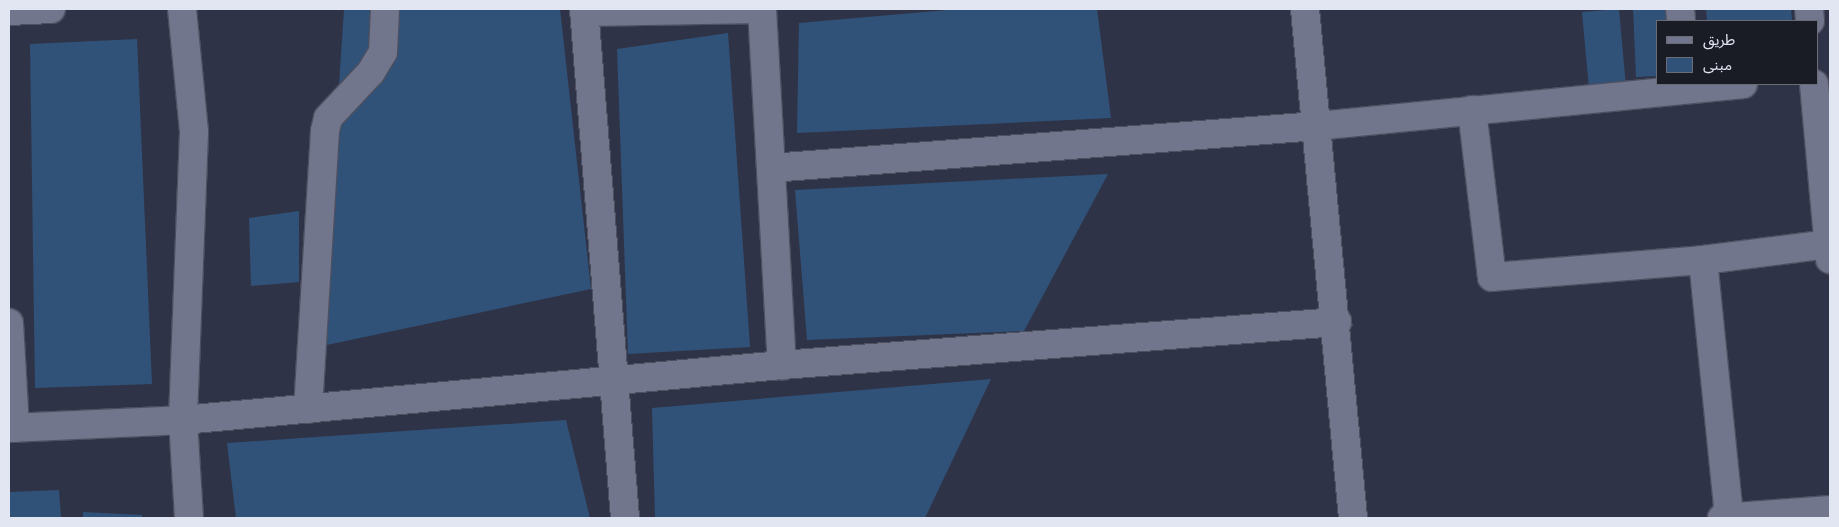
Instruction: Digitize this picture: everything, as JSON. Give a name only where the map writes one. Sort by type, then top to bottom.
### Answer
[{"type":"street","points":[[9,12],[51,9]]},
{"type":"street","points":[[182,9],[194,132],[184,420],[189,518]]},
{"type":"street","points":[[308,409],[326,125],[383,52],[385,9]]},
{"type":"street","points":[[625,518],[584,10],[762,9],[782,365]]},
{"type":"street","points":[[1305,9],[1337,322],[1353,518]]},
{"type":"street","points":[[771,168],[1317,126],[1687,87],[1724,85]]},
{"type":"street","points":[[1472,110],[1492,277],[1830,249],[1814,85]]},
{"type":"street","points":[[1704,260],[1729,518]]},
{"type":"street","points":[[9,324],[12,428],[184,420],[614,382],[782,365],[1337,322]]},
{"type":"street","points":[[1722,518],[1830,510]]},
{"type":"building","points":[[344,9],[560,9],[591,289],[322,346]]},
{"type":"building","points":[[959,9],[1097,9],[1111,118],[797,133],[799,23]]},
{"type":"building","points":[[1619,9],[1626,87],[1589,89],[1582,12]]},
{"type":"building","points":[[1633,9],[1668,9],[1669,20],[1656,20],[1656,76],[1636,77]]},
{"type":"building","points":[[1706,9],[1791,9],[1792,20],[1707,20]]},
{"type":"building","points":[[728,33],[750,347],[628,354],[617,49]]},
{"type":"building","points":[[137,39],[152,384],[35,388],[30,44]]},
{"type":"building","points":[[1108,174],[1024,331],[807,340],[795,190]]},
{"type":"building","points":[[299,211],[299,282],[251,286],[249,218]]},
{"type":"building","points":[[991,379],[925,518],[655,518],[652,408]]},
{"type":"building","points":[[566,420],[590,518],[236,518],[227,443]]},
{"type":"building","points":[[59,490],[61,518],[9,518],[9,492]]},
{"type":"building","points":[[83,512],[142,515],[142,518],[83,518]]}]
